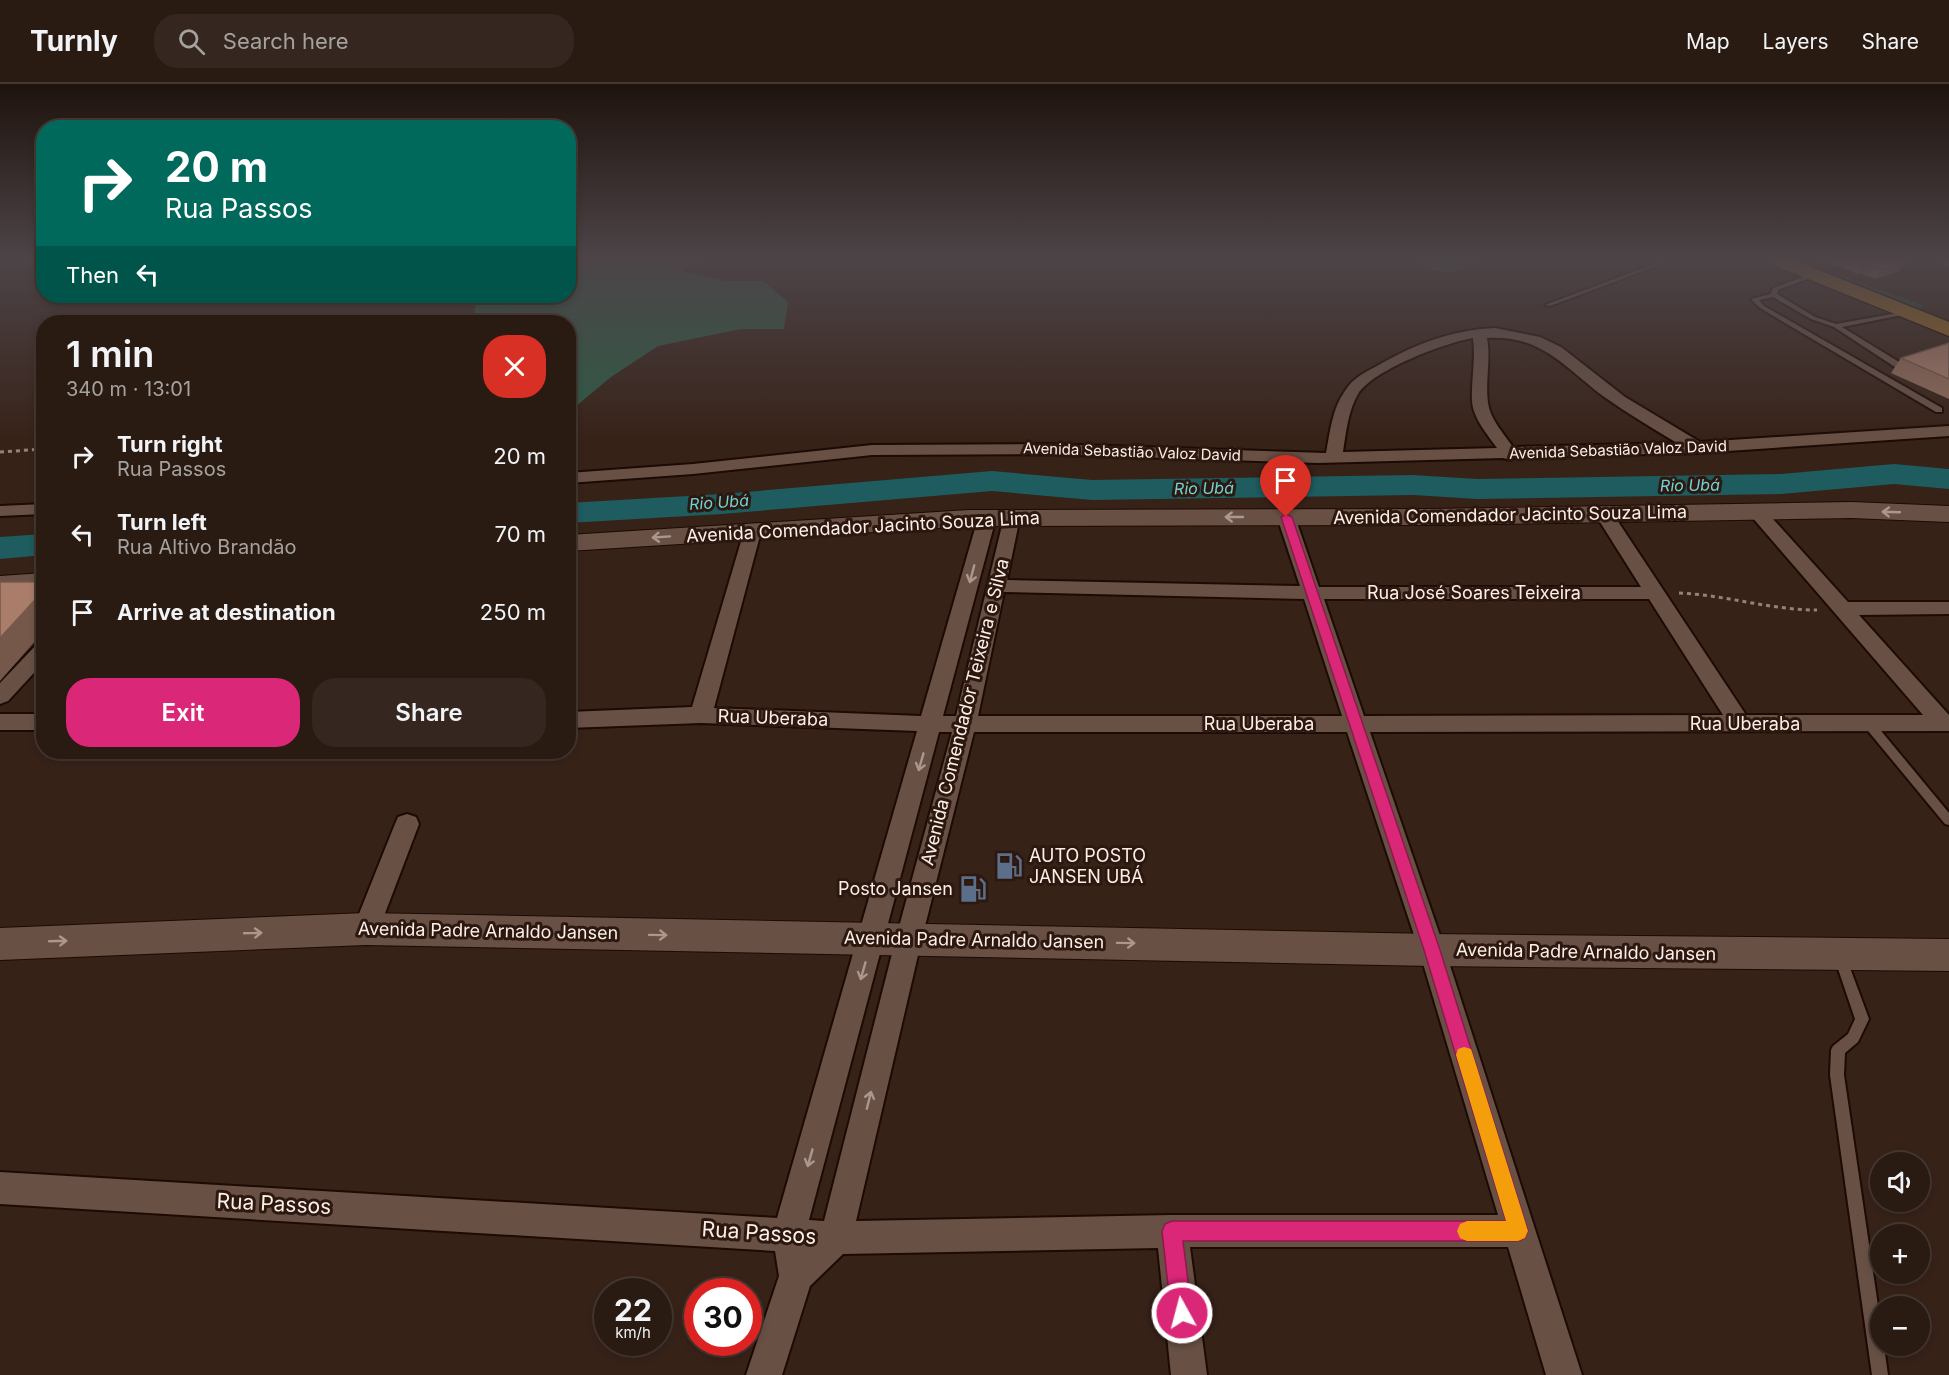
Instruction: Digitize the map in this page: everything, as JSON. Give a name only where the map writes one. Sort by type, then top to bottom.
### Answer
[{"type":"street","points":[[1479,334],[1483,355],[1480,403],[1486,420],[1510,455]]},
{"type":"street","points":[[1334,458],[1343,411],[1357,384],[1400,358],[1442,338],[1479,334],[1513,335],[1535,340],[1556,349],[1610,394],[1698,448]]},
{"type":"street","name":"Avenida Sebastião Valoz David","points":[[576,477],[693,469],[872,450],[1046,449],[1334,458],[1510,455],[1698,448],[1949,431]]},
{"type":"street","points":[[0,511],[36,509]]},
{"type":"street","name":"Avenida Comendador Jacinto Souza Lima","points":[[576,543],[999,518],[1851,510],[1949,514]]},
{"type":"street","points":[[1757,512],[1841,609],[1946,723]]},
{"type":"street","points":[[1604,514],[1740,724]]},
{"type":"street","points":[[1286,517],[1432,950],[1564,1375]]},
{"type":"street","name":"Avenida Comendador Teixeira e Silva","points":[[796,1276],[836,1238],[909,938],[965,724],[996,586],[999,518]]},
{"type":"street","name":"Avenida Comendador Teixeira e Silva","points":[[765,1375],[796,1276],[789,1235],[932,724],[999,518]]},
{"type":"street","points":[[701,715],[752,532]]},
{"type":"street","points":[[0,585],[36,583]]},
{"type":"street","name":"Rua José Soares Teixeira","points":[[996,586],[1312,593],[1655,593]]},
{"type":"street","points":[[1841,609],[1949,608]]},
{"type":"street","points":[[0,696],[36,658]]},
{"type":"street","name":"Rua Uberaba","points":[[576,720],[701,715],[932,724],[1946,723]]},
{"type":"street","points":[[0,722],[36,722]]},
{"type":"street","points":[[366,929],[407,824]]},
{"type":"street","name":"Avenida Padre Arnaldo Jansen","points":[[0,944],[366,929],[1432,950],[1949,956]]},
{"type":"street","name":"Rua Passos","points":[[0,1188],[836,1238],[1172,1231],[1518,1231]]},
{"type":"street","points":[[1172,1231],[1189,1375]]},
{"type":"lane","points":[[1785,320],[1939,410]]},
{"type":"lane","points":[[1818,320],[1836,326],[1875,320]]},
{"type":"lane","points":[[1836,326],[1901,367]]},
{"type":"lane","points":[[1868,723],[1949,821]]},
{"type":"lane","points":[[1838,954],[1847,971],[1862,1019],[1853,1038],[1839,1050],[1837,1075],[1880,1375]]},
{"type":"path","points":[[0,452],[36,450]]},
{"type":"path","points":[[1655,593],[1708,593],[1790,611],[1841,609]]},
{"type":"green space","points":[[576,320],[785,320],[784,329],[741,329],[658,346],[611,377],[576,406]]},
{"type":"building","points":[[1949,343],[1949,379],[1901,358]]},
{"type":"building","points":[[0,582],[36,582],[36,599],[0,638]]},
{"type":"waterway","name":"Rio Ubá","points":[[576,513],[722,504],[992,481],[1092,490],[1413,485],[1477,489],[1722,483],[1781,484],[1894,474],[1949,479]]},
{"type":"waterway","name":"Rio Ubá","points":[[0,548],[36,545]]},
{"type":"slow traffic","points":[[1464,1055],[1518,1231],[1467,1231]]},
{"type":"place","name":"AUTO POSTO JANSEN UBÁ","points":[[1009,866]]},
{"type":"place","name":"Posto Jansen","points":[[973,889]]},
{"type":"route","points":[[1182,1313],[1172,1231],[1518,1231],[1432,950],[1286,517]]}]
